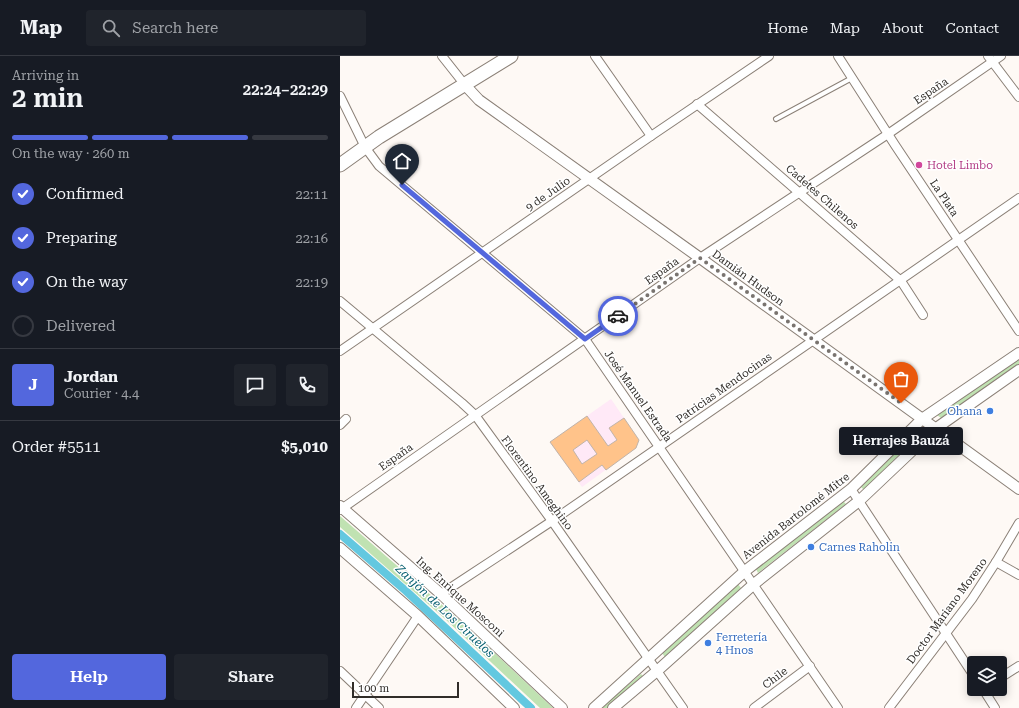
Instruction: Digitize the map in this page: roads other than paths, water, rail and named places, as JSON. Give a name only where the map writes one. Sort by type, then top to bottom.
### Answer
[{"type":"main road","points":[[340,165],[365,147],[511,56]]},
{"type":"street","points":[[442,56],[465,85]]},
{"type":"street","points":[[595,56],[651,136]]},
{"type":"street","name":"9 de Julio","points":[[340,351],[589,178],[769,56]]},
{"type":"street","name":"La Plata","points":[[838,56],[1019,331]]},
{"type":"street","name":"España","points":[[341,508],[700,258],[888,134],[990,59],[1000,56]]},
{"type":"street","points":[[990,59],[1019,97]]},
{"type":"street","name":"Damián Hudson","points":[[465,85],[478,100],[589,178],[1019,489]]},
{"type":"street","name":"José Manuel Estrada","points":[[340,96],[365,147],[378,166],[585,339],[838,708]]},
{"type":"street","name":"Cadetes Chilenos","points":[[697,104],[901,281],[923,315]]},
{"type":"street","name":"Patricias Mendocinas","points":[[441,594],[552,521],[1019,198]]},
{"type":"street","name":"Florentino Ameghino","points":[[340,302],[475,415],[552,521],[683,708]]},
{"type":"street","name":"Avenida Bartolomé Mitre","points":[[594,708],[745,571],[851,489],[922,419],[1019,352]]},
{"type":"street","points":[[613,708],[657,671],[754,584],[859,501],[936,429],[1019,370]]},
{"type":"street","points":[[851,489],[967,666]]},
{"type":"street","name":"Ing. Enrique Mosconi","points":[[341,508],[441,594],[562,708]]},
{"type":"street","name":"Doctor Mariano Moreno","points":[[889,708],[972,599],[1019,523]]},
{"type":"street","points":[[340,548],[418,616],[514,708]]},
{"type":"street","points":[[996,562],[1019,575]]},
{"type":"street","points":[[356,708],[418,616]]},
{"type":"street","name":"Chile","points":[[754,708],[810,666]]},
{"type":"street","points":[[1007,674],[1019,666]]},
{"type":"street","points":[[340,671],[379,708]]},
{"type":"street","points":[[987,696],[995,708]]},
{"type":"lane","points":[[776,119],[852,78]]},
{"type":"waterway","name":"Zanjón de Los Ciruelos","points":[[340,534],[406,591],[531,708]]},
{"type":"place","name":"Hotel Limbo","points":[[919,165]]},
{"type":"place","name":"Herrajes Bauzá","points":[[901,403]]},
{"type":"place","name":"Ohana","points":[[990,411]]},
{"type":"place","name":"Carnes Raholin","points":[[811,547]]},
{"type":"place","name":"Ferretería 4 Hnos","points":[[708,643]]}]
